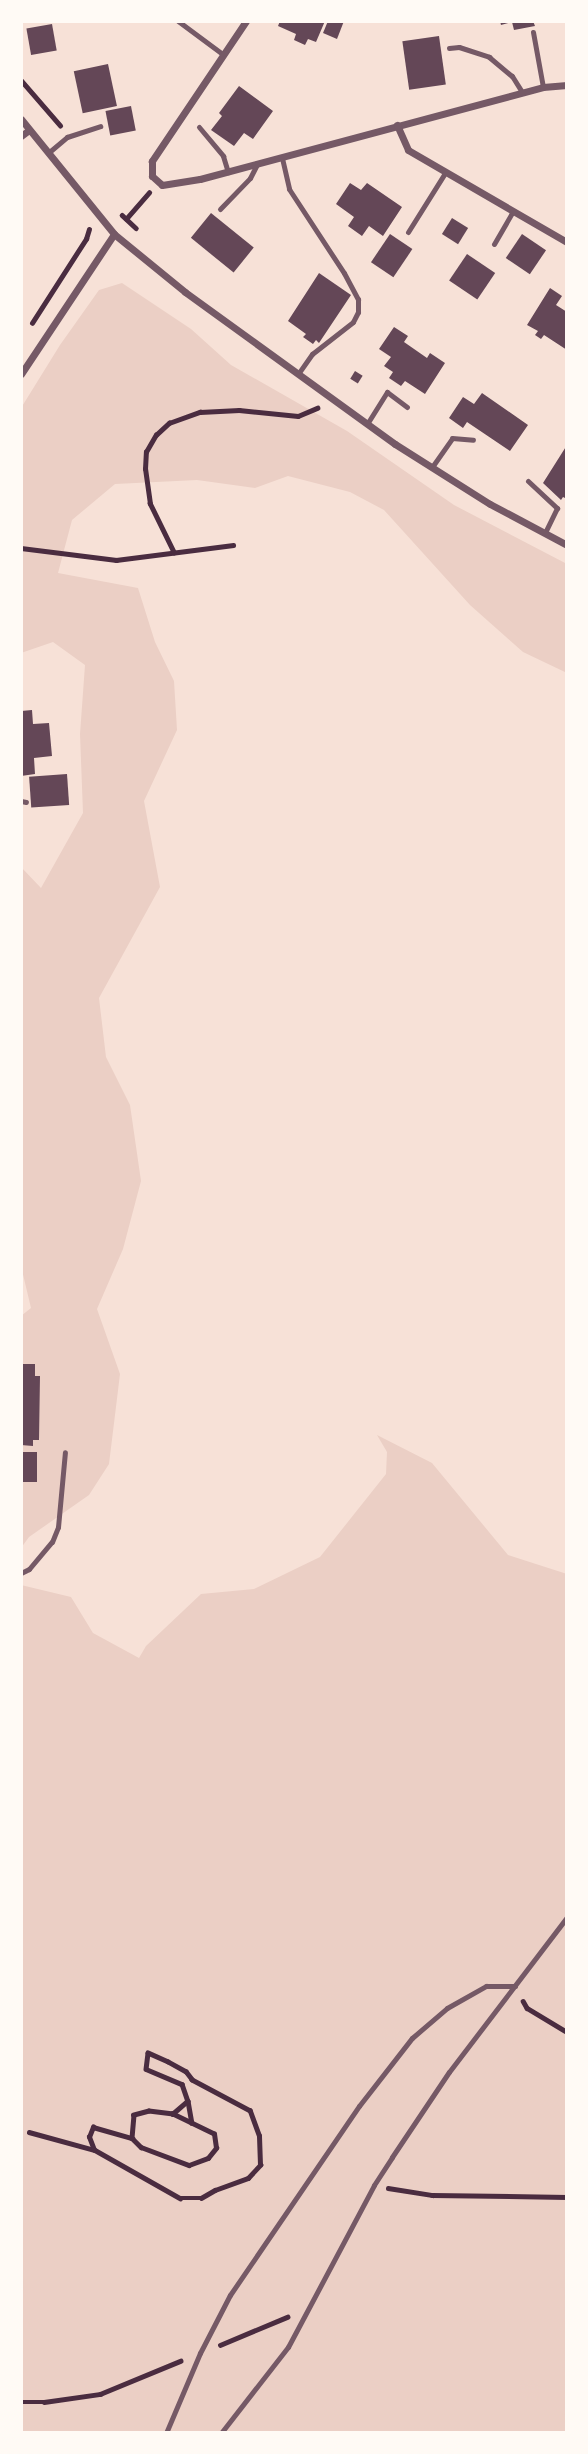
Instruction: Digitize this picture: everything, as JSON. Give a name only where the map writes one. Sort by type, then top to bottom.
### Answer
[{"type":"street","points":[[246,21],[159,147],[152,161],[152,176],[158,181],[174,185],[522,92],[567,85]]},
{"type":"street","points":[[21,119],[114,234],[217,317],[432,467],[567,545]]},
{"type":"street","points":[[397,125],[408,150],[567,242]]},
{"type":"street","points":[[21,136],[29,130]]},
{"type":"street","points":[[21,374],[114,234]]},
{"type":"lane","points":[[178,21],[224,55]]},
{"type":"lane","points":[[533,32],[543,87]]},
{"type":"lane","points":[[449,48],[458,47],[489,57],[512,76],[522,92]]},
{"type":"lane","points":[[48,153],[67,137],[100,126]]},
{"type":"lane","points":[[200,127],[223,156],[228,172]]},
{"type":"lane","points":[[282,158],[289,189],[358,299],[358,312],[353,322],[312,354],[298,375]]},
{"type":"lane","points":[[220,209],[250,178],[257,164]]},
{"type":"lane","points":[[408,232],[445,173]]},
{"type":"lane","points":[[494,244],[513,211]]},
{"type":"lane","points":[[368,424],[387,392],[407,407]]},
{"type":"lane","points":[[432,467],[452,438],[473,440]]},
{"type":"lane","points":[[528,481],[557,508],[567,510]]},
{"type":"lane","points":[[545,533],[557,508]]},
{"type":"lane","points":[[21,1573],[29,1569],[52,1542],[58,1527],[65,1451]]},
{"type":"lane","points":[[221,2433],[288,2347],[373,2185],[449,2072],[567,1917]]},
{"type":"lane","points":[[166,2433],[200,2353],[230,2295],[359,2106],[412,2038],[447,2008],[486,1986],[515,1986]]},
{"type":"path","points":[[21,80],[53,116],[67,137]]},
{"type":"path","points":[[126,219],[158,181]]},
{"type":"path","points":[[28,331],[86,239],[94,211],[104,197],[145,236]]},
{"type":"path","points":[[174,553],[150,503],[145,469],[146,452],[156,435],[169,424],[200,412],[239,410],[298,416],[334,400]]},
{"type":"path","points":[[21,548],[116,560],[233,545]]},
{"type":"path","points":[[515,1986],[527,2008],[567,2032]]},
{"type":"path","points":[[29,2132],[94,2150],[180,2198],[201,2199],[248,2178],[260,2165],[260,2136],[250,2111],[192,2080],[186,2072],[148,2053],[146,2069],[182,2084],[192,2123]]},
{"type":"path","points":[[173,2114],[188,2101]]},
{"type":"path","points":[[94,2150],[89,2137],[93,2127],[132,2138],[141,2147],[189,2165],[198,2163],[216,2148],[214,2134],[173,2114],[149,2111],[134,2115],[132,2138]]},
{"type":"path","points":[[373,2185],[432,2194],[567,2197]]},
{"type":"path","points":[[21,2402],[44,2402],[100,2394],[310,2308]]},
{"type":"shaded area","points":[[122,283],[191,329],[231,365],[347,431],[454,505],[567,564],[567,673],[523,652],[470,605],[384,510],[350,492],[288,476],[255,488],[197,480],[115,484],[72,520],[58,573],[138,588],[155,642],[174,681],[177,730],[144,801],[160,887],[99,998],[106,1057],[130,1105],[141,1181],[123,1249],[97,1309],[120,1374],[109,1464],[89,1495],[29,1537],[21,1548],[21,1316],[31,1308],[21,1266],[21,867],[41,888],[83,813],[80,734],[85,665],[53,642],[21,653],[21,408],[60,345],[99,290]]},
{"type":"shaded area","points":[[377,1435],[432,1463],[508,1555],[567,1574],[567,2433],[21,2433],[21,1585],[71,1597],[93,1633],[139,1658],[146,1646],[201,1594],[254,1589],[320,1557],[386,1474],[387,1452]]},
{"type":"building","points":[[280,21],[325,21],[316,42],[308,39],[305,45],[294,40],[296,34],[278,26]]},
{"type":"building","points":[[328,21],[344,21],[337,39],[323,33]]},
{"type":"building","points":[[500,21],[533,21],[535,26],[514,30],[512,22],[501,25]]},
{"type":"building","points":[[52,24],[57,51],[31,55],[26,29]]},
{"type":"building","points":[[439,36],[446,85],[409,90],[402,41]]},
{"type":"building","points":[[108,64],[117,106],[83,113],[74,71]]},
{"type":"building","points":[[239,86],[273,111],[253,139],[244,133],[234,146],[211,130],[222,116],[219,113]]},
{"type":"building","points":[[131,106],[136,131],[110,136],[105,111]]},
{"type":"building","points":[[350,183],[361,190],[367,183],[402,207],[383,236],[369,226],[362,236],[348,226],[354,217],[336,204]]},
{"type":"building","points":[[211,213],[254,248],[234,272],[191,238]]},
{"type":"building","points":[[452,218],[468,228],[458,244],[442,234]]},
{"type":"building","points":[[390,234],[412,249],[393,277],[371,262]]},
{"type":"building","points":[[522,234],[546,250],[530,274],[506,258]]},
{"type":"building","points":[[467,254],[495,273],[477,300],[449,281]]},
{"type":"building","points":[[319,273],[351,295],[319,343],[316,340],[313,344],[303,337],[306,334],[288,321]]},
{"type":"building","points":[[550,288],[562,296],[556,305],[567,312],[567,350],[544,335],[541,339],[535,335],[538,331],[527,325]]},
{"type":"building","points":[[394,327],[408,336],[404,342],[427,358],[430,353],[445,363],[425,394],[405,381],[401,386],[389,378],[393,372],[384,366],[391,357],[379,349]]},
{"type":"building","points":[[355,371],[363,376],[358,383],[350,379]]},
{"type":"building","points":[[482,393],[528,425],[510,451],[467,422],[463,428],[449,418],[463,397],[474,404]]},
{"type":"building","points":[[567,445],[567,499],[563,497],[561,500],[543,483]]},
{"type":"building","points":[[32,710],[33,724],[49,723],[52,756],[34,758],[35,774],[21,776],[21,711]]},
{"type":"building","points":[[67,774],[69,805],[31,808],[29,777]]},
{"type":"building","points":[[21,1364],[35,1364],[35,1376],[40,1376],[39,1440],[33,1440],[33,1446],[21,1445]]},
{"type":"building","points":[[21,1452],[37,1452],[37,1482],[21,1482]]}]
